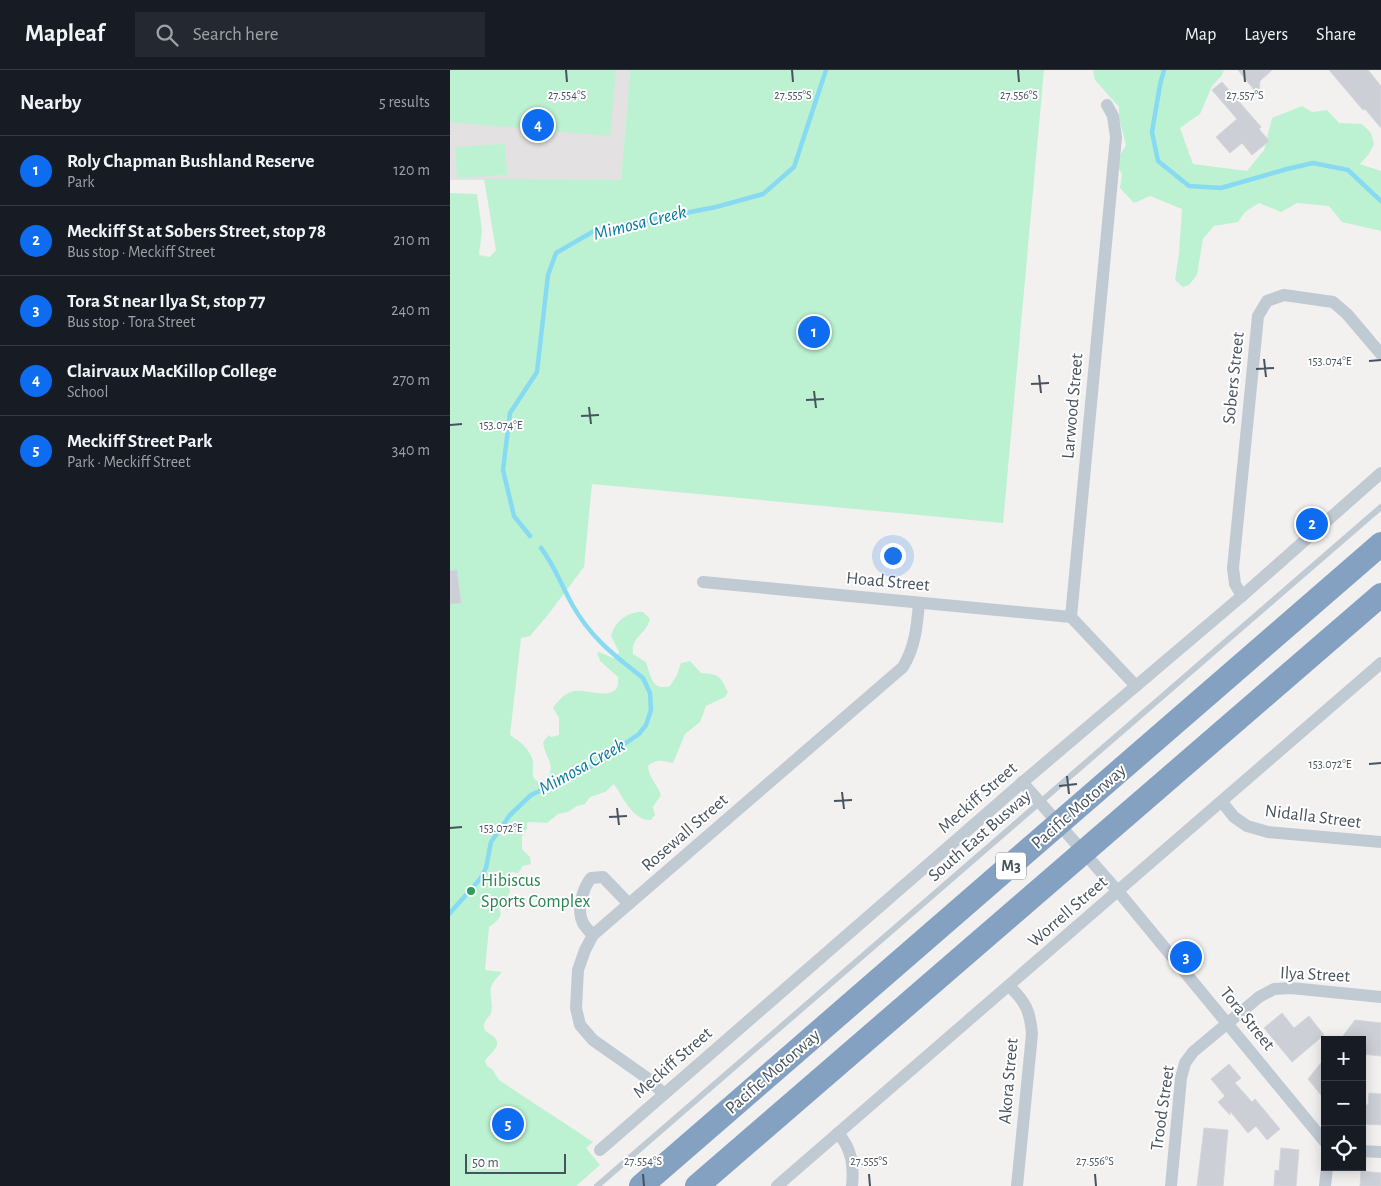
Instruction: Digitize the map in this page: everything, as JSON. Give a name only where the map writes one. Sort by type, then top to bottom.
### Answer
[{"type":"highway","name":"Pacific Motorway","points":[[641,1186],[1381,544]]},
{"type":"highway","name":"Pacific Motorway","points":[[697,1186],[1381,595]]},
{"type":"street","name":"Larwood Street","points":[[1071,617],[1116,137],[1113,116],[1107,104]]},
{"type":"street","name":"Sobers Street","points":[[1242,596],[1235,584],[1233,568],[1258,316],[1267,301],[1284,295],[1333,302],[1347,314],[1381,354]]},
{"type":"street","name":"Meckiff Street","points":[[600,1150],[1026,786],[1136,686],[1381,474]]},
{"type":"street","name":"Hoad Street","points":[[703,582],[1071,617]]},
{"type":"street","name":"Rosewall Street","points":[[664,1094],[647,1078],[593,1040],[580,1025],[576,1008],[578,970],[585,950],[593,936],[903,667],[911,653],[915,637],[919,603]]},
{"type":"street","points":[[1071,617],[1136,686]]},
{"type":"street","name":"Worrell Street","points":[[777,1186],[1381,663]]},
{"type":"street","name":"Tora Street","points":[[1026,786],[1118,891],[1321,1137]]},
{"type":"street","name":"Nidalla Street","points":[[1222,802],[1234,817],[1246,826],[1268,832],[1381,842]]},
{"type":"street","points":[[593,936],[582,923],[580,913],[585,886],[591,878],[603,878],[629,904]]},
{"type":"street","name":"Akora Street","points":[[1009,986],[1022,998],[1030,1015],[1032,1034],[1017,1186]]},
{"type":"street","name":"Ilya Street","points":[[1228,1023],[1258,997],[1274,989],[1291,988],[1381,997]]},
{"type":"street","name":"Trood Street","points":[[1171,1186],[1183,1070],[1193,1052],[1228,1023]]},
{"type":"street","points":[[838,1134],[847,1145],[852,1162],[852,1186]]},
{"type":"street","points":[[1366,1151],[1381,1152]]},
{"type":"street","points":[[1325,1186],[1327,1171]]},
{"type":"lane","name":"South East Busway","points":[[597,1186],[1381,508]]},
{"type":"shaded area","points":[[450,70],[630,70],[621,180],[450,180]]},
{"type":"green space","points":[[450,70],[616,70],[610,136],[450,122]]},
{"type":"green space","points":[[630,70],[1044,70],[1003,523],[592,484],[584,567],[530,636],[521,638],[510,735],[521,743],[530,754],[533,762],[533,776],[538,782],[545,782],[549,776],[551,766],[543,742],[549,735],[551,737],[559,735],[559,718],[553,708],[557,702],[570,692],[609,693],[615,691],[618,686],[618,677],[600,661],[597,653],[617,658],[619,652],[611,636],[619,622],[627,615],[643,612],[650,619],[634,643],[633,654],[646,662],[651,678],[656,685],[670,686],[677,675],[681,663],[690,661],[701,673],[719,677],[728,692],[725,697],[706,706],[700,722],[685,734],[673,763],[657,761],[648,766],[661,795],[653,807],[655,815],[651,820],[639,817],[614,784],[605,792],[590,797],[585,804],[577,806],[568,812],[558,814],[547,823],[527,823],[527,829],[522,836],[522,849],[530,857],[531,864],[523,866],[518,873],[512,872],[508,876],[510,892],[507,897],[496,899],[501,912],[497,921],[489,927],[485,970],[502,972],[492,985],[492,1010],[484,1025],[485,1030],[496,1039],[497,1045],[485,1061],[499,1080],[593,1142],[586,1148],[600,1165],[576,1186],[450,1186],[450,193],[477,194],[482,230],[479,255],[490,257],[496,250],[484,179],[621,180]]},
{"type":"green space","points":[[1093,70],[1224,70],[1212,86],[1200,114],[1180,128],[1193,164],[1247,171],[1264,150],[1272,118],[1302,106],[1312,112],[1327,110],[1339,123],[1362,124],[1371,133],[1374,144],[1369,154],[1360,164],[1381,171],[1381,231],[1342,222],[1329,206],[1297,203],[1281,212],[1259,203],[1245,212],[1238,222],[1214,226],[1203,239],[1197,275],[1189,285],[1183,287],[1175,280],[1182,209],[1150,196],[1134,203],[1120,188],[1122,174],[1118,163],[1126,145],[1119,118],[1119,107],[1095,80]]},
{"type":"green space","points":[[505,144],[507,175],[457,178],[455,147]]},
{"type":"building","points":[[1238,70],[1272,70],[1260,81],[1259,96]]},
{"type":"building","points":[[1329,70],[1368,70],[1381,86],[1381,128],[1365,109],[1363,110]]},
{"type":"building","points":[[1222,82],[1261,127],[1259,129],[1269,141],[1252,155],[1242,143],[1230,153],[1216,137],[1237,119],[1212,90]]},
{"type":"building","points":[[457,570],[461,603],[450,604],[450,571]]},
{"type":"building","points":[[1282,1013],[1294,1028],[1309,1016],[1324,1035],[1292,1062],[1264,1028]]},
{"type":"building","points":[[1355,1020],[1381,1023],[1381,1056],[1366,1054],[1366,1036],[1343,1036]]},
{"type":"building","points":[[1321,1063],[1321,1095],[1308,1079]]},
{"type":"building","points":[[1229,1064],[1241,1078],[1235,1083],[1252,1102],[1255,1099],[1280,1129],[1267,1140],[1256,1126],[1248,1133],[1230,1111],[1230,1115],[1218,1102],[1225,1096],[1211,1079]]},
{"type":"building","points":[[1369,1093],[1381,1094],[1381,1125],[1366,1124],[1366,1105],[1368,1105]]},
{"type":"building","points":[[1204,1128],[1228,1130],[1223,1186],[1197,1186]]},
{"type":"building","points":[[1281,1148],[1299,1150],[1296,1186],[1274,1186],[1275,1170],[1279,1171]]},
{"type":"building","points":[[1361,1171],[1381,1173],[1381,1186],[1360,1186]]},
{"type":"waterway","name":"Mimosa Creek","points":[[530,536],[514,516],[503,470],[510,413],[537,372],[548,275],[556,253],[594,231],[716,207],[763,194],[794,167],[826,70]]},
{"type":"waterway","name":"Mimosa Creek","points":[[1164,70],[1152,132],[1158,161],[1189,186],[1221,188],[1313,163],[1348,170],[1381,201]]},
{"type":"waterway","name":"Mimosa Creek","points":[[450,913],[480,879],[486,868],[491,842],[510,815],[531,795],[592,766],[639,734],[646,725],[651,710],[650,693],[643,678],[613,654],[580,618],[541,548]]},
{"type":"place","name":"Clairvaux MacKillop College","points":[[538,125]]},
{"type":"place","name":"Roly Chapman Bushland Reserve","points":[[814,332]]},
{"type":"place","name":"Meckiff St at Sobers Street, stop 78","points":[[1312,524]]},
{"type":"place","name":"Hibiscus Sports Complex","points":[[471,891]]},
{"type":"place","name":"Tora St near Ilya St, stop 77","points":[[1186,957]]},
{"type":"place","name":"Meckiff Street Park","points":[[508,1124]]}]
